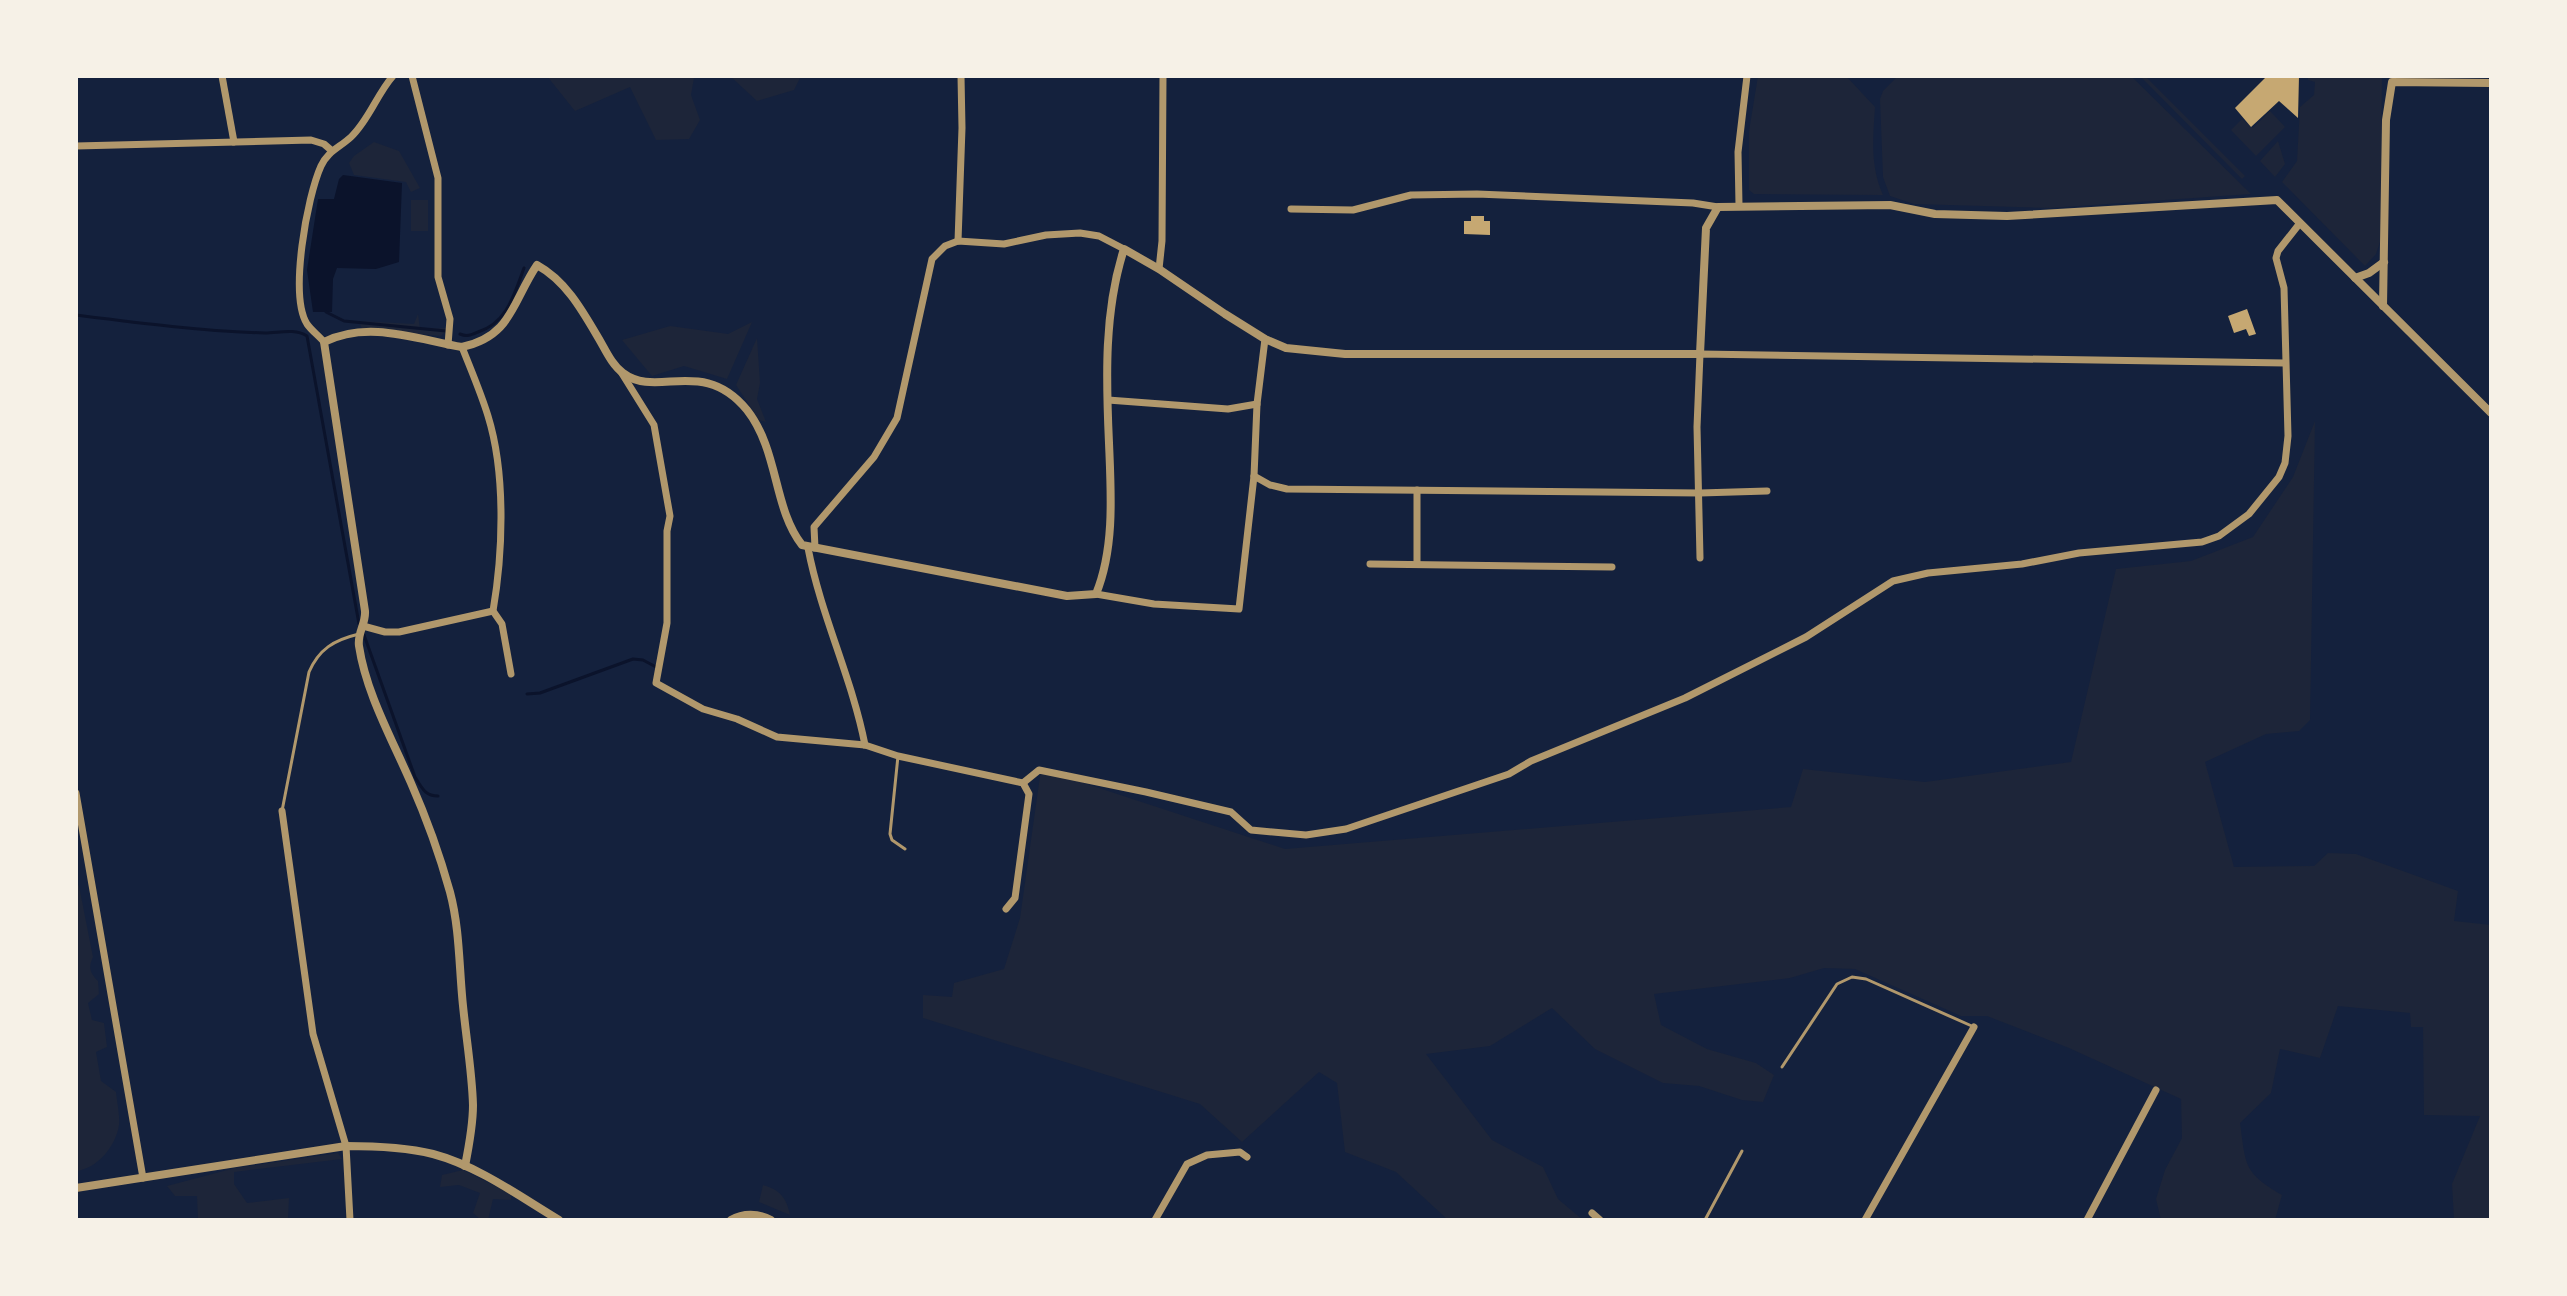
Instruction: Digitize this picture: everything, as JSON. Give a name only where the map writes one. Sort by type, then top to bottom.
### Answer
[{"type":"street","points":[[222,76],[234,142]]},
{"type":"street","points":[[393,76],[351,137],[331,150],[321,166],[309,204],[300,289],[307,323],[324,342],[365,611],[359,647],[392,744],[412,785],[450,892],[454,912],[473,1105],[465,1166]]},
{"type":"street","points":[[412,76],[438,178],[438,277],[450,319],[448,345]]},
{"type":"street","points":[[958,241],[961,76]]},
{"type":"street","points":[[1159,269],[1162,241],[1163,76]]},
{"type":"street","points":[[1739,205],[1738,152],[1747,76]]},
{"type":"street","points":[[2383,306],[2386,120],[2392,82],[2491,83]]},
{"type":"street","points":[[76,146],[311,140],[331,150]]},
{"type":"street","points":[[1291,209],[1353,210],[1411,195],[1477,194],[1693,203],[1718,207],[1890,205],[1945,215],[2007,216],[2277,200],[2491,413]]},
{"type":"street","points":[[1700,558],[1697,427],[1706,228],[1718,207]]},
{"type":"street","points":[[1023,783],[1039,770],[1231,812],[1251,830],[1306,835],[1346,829],[1509,774],[1531,761],[1685,698],[1793,644],[1893,581],[1928,573],[2022,564],[2079,553],[2202,542],[2219,536],[2249,514],[2279,477],[2285,463],[2288,436],[2284,288],[2276,258],[2300,223]]},
{"type":"street","points":[[865,745],[843,662],[816,589],[811,548],[814,527],[874,457],[897,418],[932,259],[945,246],[958,241],[1004,244],[1046,235],[1080,233],[1099,236],[1159,269],[1265,339],[1286,348],[1345,354],[1700,354],[2285,363]]},
{"type":"street","points":[[1096,594],[1104,569],[1111,484],[1108,351],[1113,295],[1124,249]]},
{"type":"street","points":[[2355,278],[2384,262]]},
{"type":"street","points":[[324,342],[341,334],[366,332],[400,334],[462,347],[486,339],[498,331],[510,317],[537,265],[557,278],[654,425],[670,516],[667,531],[667,623],[656,683],[703,709],[737,719],[777,737],[865,745],[898,756],[1023,783],[1029,794],[1015,898],[1006,909]]},
{"type":"street","points":[[621,372],[631,378],[655,382],[699,380],[731,396],[746,409],[767,444],[794,536],[811,548],[1067,596],[1096,594],[1154,604],[1239,609],[1265,339]]},
{"type":"street","points":[[462,347],[489,417],[497,461],[499,576],[493,611],[502,624],[511,674]]},
{"type":"street","points":[[1108,400],[1228,409],[1257,404]]},
{"type":"street","points":[[1254,476],[1270,485],[1287,489],[1767,491]]},
{"type":"street","points":[[1417,490],[1417,564]]},
{"type":"street","points":[[1370,564],[1612,567]]},
{"type":"street","points":[[361,630],[399,632],[493,611]]},
{"type":"street","points":[[76,793],[143,1178]]},
{"type":"street","points":[[282,811],[313,1034],[346,1146],[350,1220]]},
{"type":"street","points":[[1865,1220],[1974,1027]]},
{"type":"street","points":[[2087,1220],[2156,1090]]},
{"type":"street","points":[[76,1188],[346,1146],[408,1149],[434,1154],[465,1166],[559,1220]]},
{"type":"street","points":[[1155,1220],[1187,1164],[1207,1155],[1240,1152],[1247,1157]]},
{"type":"street","points":[[1592,1213],[1600,1220]]},
{"type":"street","points":[[731,1220],[750,1215],[762,1215],[771,1220]]},
{"type":"lane","points":[[282,811],[315,657],[327,646],[361,630]]},
{"type":"lane","points":[[898,756],[890,834],[892,840],[905,849]]},
{"type":"lane","points":[[1782,1067],[1837,984],[1852,977],[1866,979],[1974,1027]]},
{"type":"lane","points":[[1705,1220],[1742,1151]]},
{"type":"shaded area","points":[[547,76],[723,76],[694,78],[691,95],[700,120],[689,139],[656,140],[630,87],[575,111]]},
{"type":"shaded area","points":[[730,76],[801,76],[794,90],[757,101]]},
{"type":"shaded area","points":[[1758,76],[1846,76],[1875,107],[1874,163],[1883,195],[1754,194],[1749,190],[1749,131]]},
{"type":"shaded area","points":[[1898,76],[2131,76],[2251,194],[2050,208],[1914,204],[1890,196],[1883,177],[1880,99],[1883,91]]},
{"type":"shaded area","points":[[2140,76],[2145,76],[2245,176],[2242,179]]},
{"type":"shaded area","points":[[2308,76],[2382,76],[2380,242],[2376,254],[2365,266],[2282,182],[2297,161],[2300,107],[2314,95],[2315,82],[2308,80]]},
{"type":"shaded area","points":[[2270,111],[2285,127],[2256,156],[2231,130],[2242,119],[2253,128]]},
{"type":"shaded area","points":[[2278,141],[2285,164],[2275,177],[2260,161]]},
{"type":"shaded area","points":[[374,142],[399,151],[420,188],[411,192],[406,182],[354,175],[349,163]]},
{"type":"shaded area","points":[[343,175],[402,183],[399,262],[376,269],[337,268],[333,279],[332,312],[313,312],[307,270],[318,199],[334,199]]},
{"type":"shaded area","points":[[411,200],[428,200],[428,231],[411,231]]},
{"type":"shaded area","points":[[418,314],[420,329],[449,328],[441,336],[362,329],[359,321],[414,324]]},
{"type":"shaded area","points":[[752,322],[727,379],[684,366],[652,376],[622,340],[670,326],[728,334]]},
{"type":"shaded area","points":[[757,338],[760,383],[757,399],[766,422],[759,420],[736,385]]},
{"type":"shaded area","points":[[2315,421],[2310,720],[2299,731],[2266,734],[2205,762],[2234,867],[2314,866],[2328,853],[2356,854],[2458,891],[2454,921],[2491,925],[2491,1220],[2454,1220],[2452,1184],[2480,1116],[2424,1115],[2423,1027],[2411,1027],[2410,1013],[2338,1006],[2320,1058],[2280,1049],[2271,1093],[2240,1123],[2246,1158],[2253,1173],[2282,1195],[2275,1220],[2161,1220],[2156,1199],[2165,1170],[2182,1138],[2181,1099],[2069,1048],[1987,1016],[1961,1016],[1855,969],[1824,968],[1790,978],[1654,994],[1661,1025],[1707,1049],[1756,1063],[1774,1075],[1763,1102],[1742,1100],[1699,1086],[1663,1083],[1595,1049],[1552,1008],[1490,1046],[1426,1054],[1492,1140],[1543,1167],[1558,1199],[1583,1220],[1448,1220],[1396,1172],[1345,1152],[1337,1083],[1319,1072],[1242,1142],[1200,1104],[923,1018],[923,995],[952,997],[954,983],[1004,969],[1020,918],[1041,769],[1285,849],[1791,807],[1803,769],[1925,782],[2071,762],[2116,569],[2191,561],[2253,537],[2293,477]]},
{"type":"shaded area","points":[[76,882],[93,957],[91,970],[98,981],[99,994],[88,1003],[92,1020],[104,1023],[107,1047],[96,1052],[101,1081],[116,1092],[119,1121],[114,1141],[104,1155],[91,1166],[76,1171]]},
{"type":"shaded area","points":[[338,1153],[342,1159],[234,1172],[234,1184],[247,1203],[289,1198],[288,1220],[198,1220],[197,1196],[175,1196],[167,1186],[235,1168]]},
{"type":"shaded area","points":[[463,1170],[511,1194],[511,1200],[493,1199],[488,1220],[481,1220],[473,1213],[480,1193],[459,1185],[440,1187],[442,1175]]},
{"type":"shaded area","points":[[763,1185],[781,1195],[790,1215],[759,1202]]},
{"type":"building","points":[[2267,76],[2299,76],[2298,118],[2279,101],[2251,127],[2235,108]]},
{"type":"building","points":[[1471,216],[1484,216],[1484,221],[1490,221],[1490,235],[1464,234],[1464,221],[1471,221]]},
{"type":"building","points":[[2247,309],[2256,334],[2249,336],[2246,329],[2234,333],[2228,316]]},
{"type":"waterway","points":[[460,334],[471,335],[488,328],[503,315],[524,268]]},
{"type":"waterway","points":[[326,312],[344,321],[446,331]]},
{"type":"waterway","points":[[76,315],[217,330],[292,332],[307,336],[359,624]]},
{"type":"waterway","points":[[364,635],[415,777],[427,793],[438,796]]},
{"type":"waterway","points":[[527,694],[540,693],[633,659],[656,667]]}]
